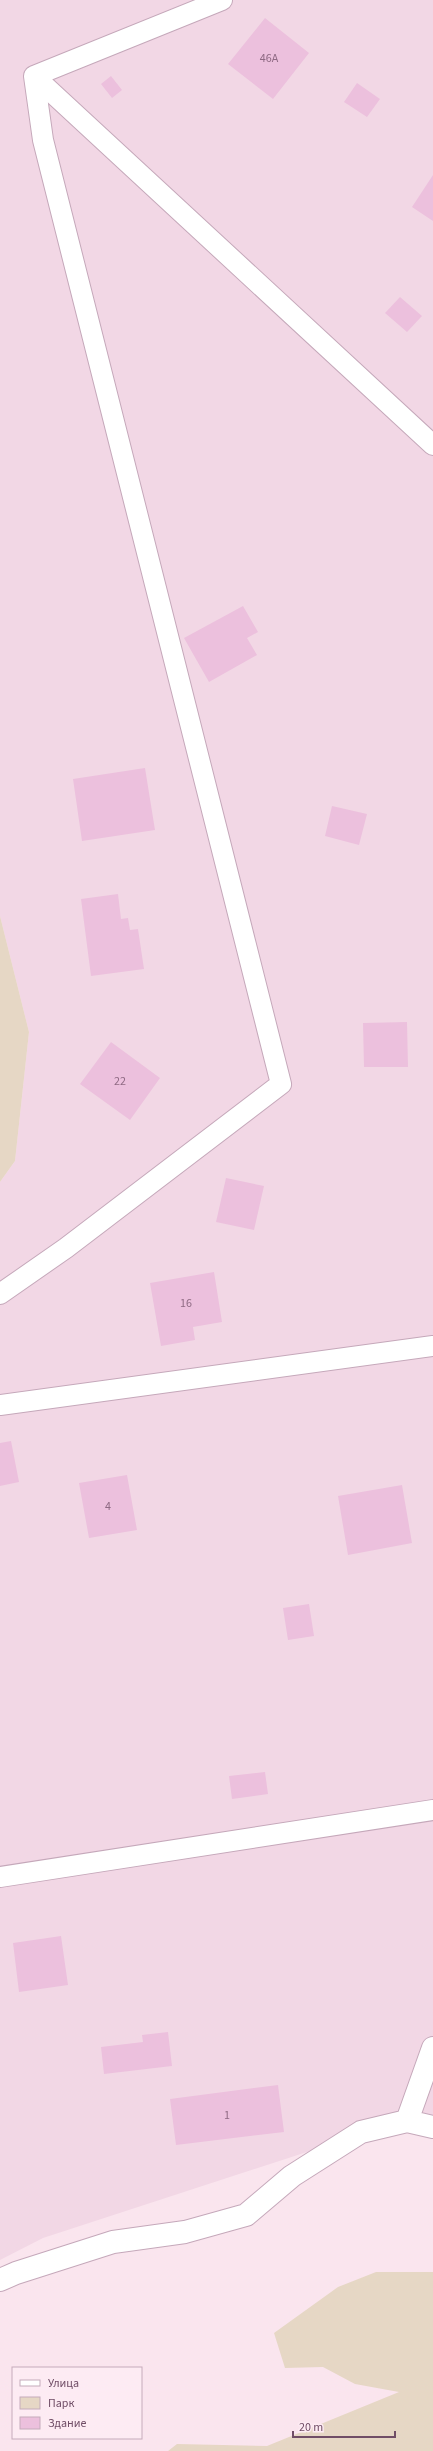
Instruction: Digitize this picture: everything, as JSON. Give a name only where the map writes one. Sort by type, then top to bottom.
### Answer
[{"type":"street","points":[[407,2121],[433,2048]]},
{"type":"street","points":[[0,2280],[16,2273],[113,2242],[185,2232],[246,2215],[292,2176],[361,2132],[407,2121],[433,2127]]},
{"type":"lane","points":[[34,76],[222,0]]},
{"type":"lane","points":[[34,76],[433,445]]},
{"type":"lane","points":[[0,1294],[66,1248],[280,1084],[43,140],[34,76]]},
{"type":"lane","points":[[0,1405],[433,1346]]},
{"type":"lane","points":[[0,1877],[433,1810]]},
{"type":"shaded area","points":[[0,0],[433,0],[433,2128],[313,2150],[43,2238],[0,2260],[0,1182],[15,1161],[29,1032],[0,916]]},
{"type":"green space","points":[[0,916],[29,1032],[15,1161],[0,1182]]},
{"type":"green space","points":[[376,2272],[433,2272],[433,2451],[168,2451],[177,2444],[267,2446],[399,2392],[355,2384],[323,2367],[285,2368],[274,2333],[338,2287]]},
{"type":"building","points":[[265,18],[309,53],[273,99],[228,64]]},
{"type":"building","points":[[111,76],[122,90],[112,98],[101,84]]},
{"type":"building","points":[[357,83],[380,99],[367,117],[344,102]]},
{"type":"building","points":[[433,175],[433,221],[412,207]]},
{"type":"building","points":[[400,297],[422,316],[407,332],[385,313]]},
{"type":"building","points":[[243,606],[258,632],[247,638],[257,655],[209,682],[184,638]]},
{"type":"building","points":[[145,768],[155,830],[82,841],[73,779]]},
{"type":"building","points":[[332,806],[367,814],[359,845],[325,836]]},
{"type":"building","points":[[118,894],[121,919],[128,918],[130,930],[138,929],[144,969],[91,976],[81,899]]},
{"type":"building","points":[[407,1022],[408,1067],[364,1067],[363,1023]]},
{"type":"building","points":[[111,1042],[160,1078],[130,1120],[80,1084]]},
{"type":"building","points":[[226,1178],[264,1186],[254,1230],[216,1222]]},
{"type":"building","points":[[214,1272],[222,1322],[193,1327],[195,1340],[161,1346],[150,1283]]},
{"type":"building","points":[[11,1441],[19,1482],[0,1486],[0,1443]]},
{"type":"building","points":[[127,1475],[137,1530],[89,1538],[79,1483]]},
{"type":"building","points":[[402,1485],[412,1543],[348,1555],[338,1496]]},
{"type":"building","points":[[309,1604],[314,1636],[288,1640],[283,1608]]},
{"type":"building","points":[[265,1772],[268,1794],[232,1799],[229,1776]]},
{"type":"building","points":[[61,1936],[68,1985],[19,1992],[13,1943]]},
{"type":"building","points":[[168,2032],[172,2066],[104,2074],[101,2047],[143,2042],[142,2035]]},
{"type":"building","points":[[278,2085],[284,2132],[176,2145],[170,2099]]}]
